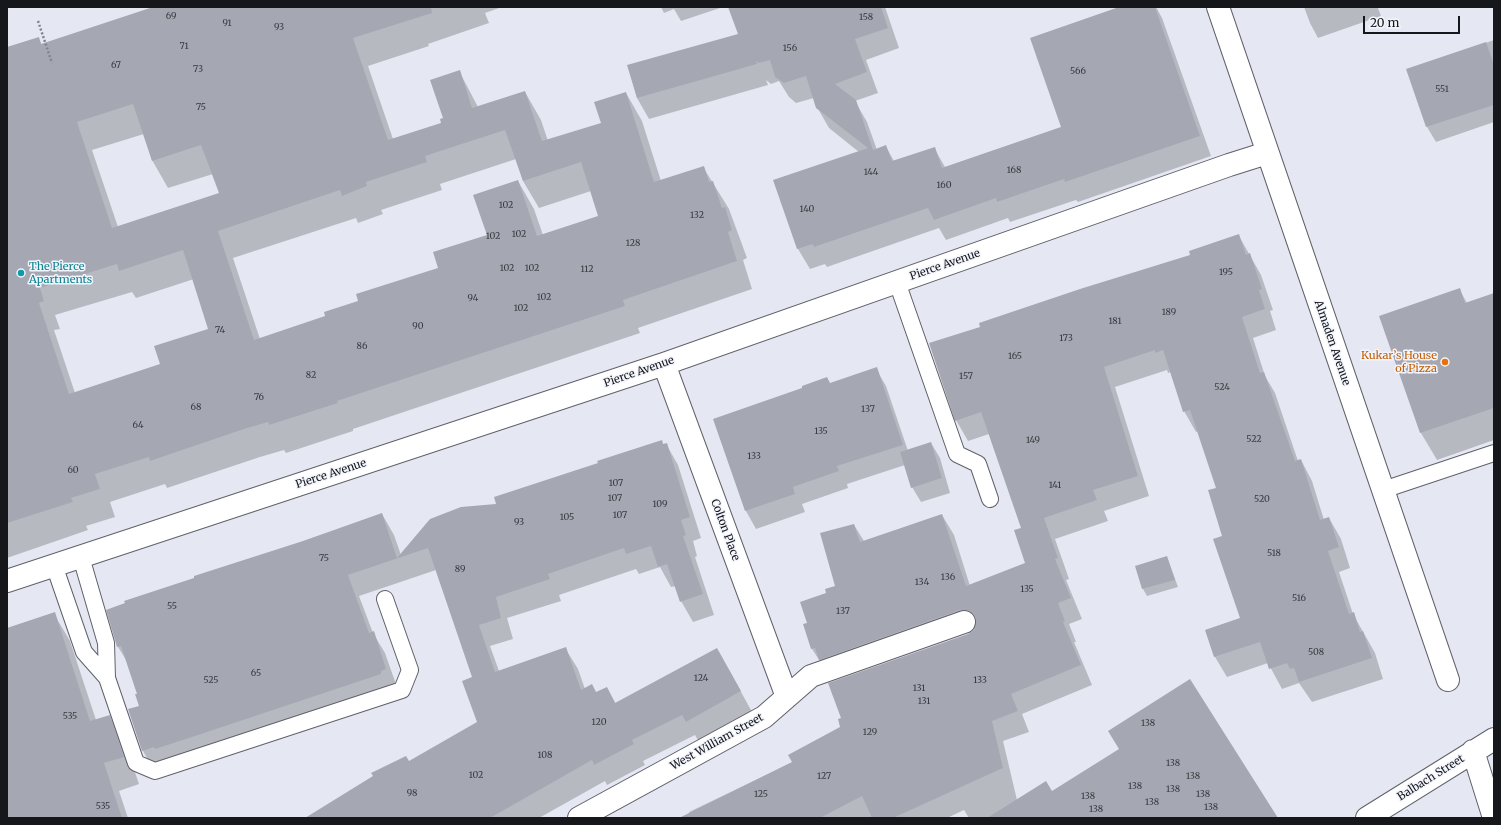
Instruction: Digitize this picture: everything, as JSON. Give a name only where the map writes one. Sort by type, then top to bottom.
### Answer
[{"type":"street","name":"Almaden Avenue","points":[[1218,7],[1448,680]]},
{"type":"street","name":"Pierce Avenue","points":[[7,581],[664,364],[1229,165],[1268,154]]},
{"type":"street","name":"Colton Place","points":[[664,364],[787,697]]},
{"type":"street","name":"West William Street","points":[[579,818],[764,717],[811,676],[964,622]]},
{"type":"street","name":"Balbach Street","points":[[1367,818],[1494,739]]},
{"type":"street","points":[[1473,751],[1494,818]]},
{"type":"lane","points":[[897,282],[957,454],[978,464],[990,499]]},
{"type":"lane","points":[[1383,490],[1494,453]]},
{"type":"lane","points":[[81,557],[106,643],[107,678],[136,763],[155,770],[402,690],[410,670],[385,599]]},
{"type":"lane","points":[[54,565],[84,652],[107,678]]},
{"type":"path","points":[[38,21],[52,63]]},
{"type":"building","points":[[153,7],[431,7],[432,13],[353,38],[388,140],[441,123],[440,119],[443,118],[430,80],[460,70],[472,108],[525,91],[542,141],[601,123],[594,102],[626,92],[654,182],[704,166],[709,182],[713,181],[722,208],[725,207],[732,230],[728,232],[737,261],[623,300],[625,306],[337,401],[338,403],[269,425],[268,422],[244,429],[150,461],[149,457],[95,474],[100,489],[71,498],[73,502],[7,523],[7,47],[39,37],[41,44]],"holes":[[[133,104],[152,161],[201,145],[219,193],[112,228],[77,122]],[[505,130],[523,181],[581,162],[598,216],[537,236],[518,180],[473,195],[487,235],[433,252],[438,268],[356,294],[358,301],[324,312],[325,316],[254,340],[218,231],[340,190],[342,196],[367,186],[366,182],[427,162],[425,156]],[[183,250],[208,329],[154,346],[160,364],[69,394],[39,303],[44,301],[40,288],[117,264],[119,271]]]},
{"type":"building","points":[[728,7],[881,7],[888,28],[855,39],[867,72],[835,84],[856,100],[873,150],[886,145],[892,161],[935,147],[942,168],[1061,127],[1030,38],[1119,7],[1155,7],[1200,136],[1065,182],[1064,179],[997,202],[996,198],[934,220],[928,208],[814,247],[813,244],[797,249],[773,180],[868,148],[816,108],[806,76],[784,83],[775,77],[770,60],[759,63],[756,61],[757,64],[637,98],[627,65],[738,34]]},
{"type":"building","points":[[1486,42],[1494,65],[1494,105],[1426,127],[1406,69]]},
{"type":"building","points":[[1239,234],[1246,255],[1250,253],[1262,289],[1259,290],[1265,309],[1242,317],[1260,373],[1264,372],[1295,461],[1301,459],[1320,520],[1329,517],[1339,547],[1328,551],[1349,614],[1354,612],[1360,632],[1363,631],[1372,658],[1299,682],[1294,668],[1290,669],[1287,663],[1269,669],[1260,642],[1214,657],[1205,630],[1240,618],[1213,539],[1222,536],[1208,490],[1216,488],[1190,410],[1183,412],[1163,350],[1155,353],[1155,350],[1104,367],[1138,476],[1093,490],[1097,500],[1044,518],[1058,558],[1055,559],[1071,598],[1058,603],[1065,621],[1063,622],[1081,665],[1011,694],[1018,711],[992,721],[1003,768],[893,818],[872,818],[862,796],[820,818],[679,818],[792,762],[788,755],[840,727],[838,719],[841,718],[828,683],[968,634],[974,630],[976,618],[967,610],[960,610],[819,660],[815,648],[811,649],[803,624],[807,623],[800,602],[826,593],[825,589],[835,586],[820,533],[854,524],[860,542],[942,514],[966,586],[1025,563],[1014,530],[1021,528],[981,412],[955,421],[929,343],[980,327],[979,323],[1080,289],[1190,255],[1189,251]]},
{"type":"building","name":"Kukar’s House of Pizza","points":[[1460,288],[1465,303],[1494,293],[1494,408],[1420,433],[1379,316]]},
{"type":"building","points":[[877,367],[903,445],[837,466],[839,471],[793,487],[795,494],[745,511],[713,419],[802,388],[802,386],[827,377],[830,383]]},
{"type":"building","points":[[662,440],[663,444],[667,443],[690,517],[681,520],[686,535],[683,536],[703,594],[680,602],[667,564],[658,567],[651,546],[626,554],[624,548],[548,574],[550,579],[496,597],[501,618],[479,625],[495,672],[566,647],[581,690],[592,684],[596,692],[607,687],[615,703],[717,648],[741,691],[686,722],[682,715],[632,740],[634,744],[594,765],[592,760],[490,818],[305,818],[373,776],[371,773],[406,756],[409,761],[477,722],[462,681],[472,677],[428,548],[348,575],[369,633],[374,631],[386,669],[381,671],[381,674],[155,749],[154,747],[142,751],[128,709],[139,706],[135,694],[137,694],[121,646],[117,647],[106,610],[125,603],[124,601],[194,578],[194,576],[303,541],[382,513],[397,558],[430,519],[461,507],[496,504],[494,497],[598,463],[597,461]]},
{"type":"building","points":[[931,442],[942,478],[911,488],[900,452]]},
{"type":"building","points":[[1167,556],[1175,580],[1142,589],[1135,566]]},
{"type":"building","points":[[55,612],[90,721],[110,715],[124,757],[104,763],[122,818],[7,818],[7,628]]},
{"type":"building","points":[[1190,679],[1278,818],[987,818],[1046,781],[1052,791],[1119,749],[1108,731]]},
{"type":"place","name":"The Pierce Apartments","points":[[21,273]]},
{"type":"place","name":"Kukar’s House of Pizza","points":[[1445,362]]}]
